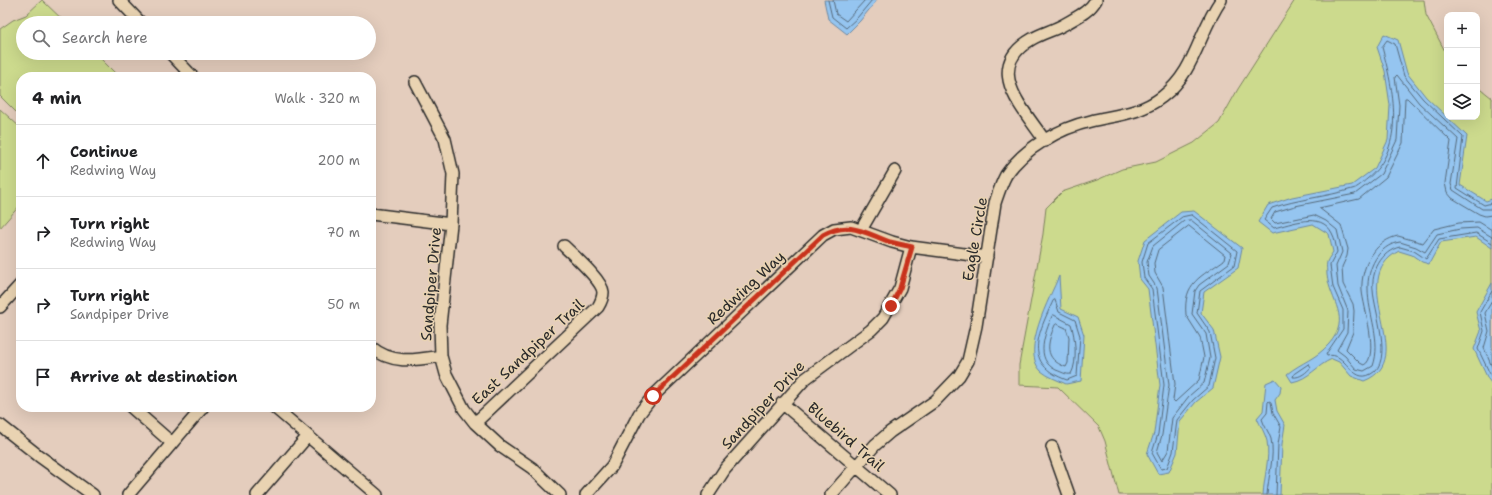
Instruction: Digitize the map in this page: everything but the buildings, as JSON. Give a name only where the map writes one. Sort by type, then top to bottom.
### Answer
[{"type":"street","points":[[119,0],[134,16]]},
{"type":"street","points":[[1045,141],[1013,93],[1008,80],[1007,70],[1012,57],[1021,47],[1032,39],[1081,16],[1096,0]]},
{"type":"street","name":"Eagle Circle","points":[[831,495],[857,465],[890,432],[935,401],[959,376],[968,361],[987,257],[995,203],[999,189],[1012,167],[1045,141],[1076,125],[1138,111],[1150,106],[1162,97],[1185,74],[1221,0]]},
{"type":"street","points":[[177,60],[188,72]]},
{"type":"street","name":"Sandpiper Drive","points":[[415,82],[445,139],[453,174],[451,224],[440,325],[441,356],[446,374],[455,393],[475,423],[500,446],[532,468],[560,495]]},
{"type":"street","points":[[861,230],[895,171]]},
{"type":"street","points":[[376,215],[451,224]]},
{"type":"street","name":"Redwing Way","points":[[586,495],[612,466],[639,414],[653,396],[823,235],[834,229],[843,227],[861,230],[892,242],[912,247],[987,257]]},
{"type":"street","name":"East Sandpiper Trail","points":[[475,423],[598,307],[603,298],[603,290],[599,282],[564,246]]},
{"type":"street","name":"Sandpiper Drive","points":[[708,495],[725,469],[782,403],[805,379],[820,366],[871,330],[882,318],[900,288],[912,247]]},
{"type":"street","points":[[0,307],[16,289]]},
{"type":"street","points":[[376,350],[385,356],[398,360],[409,361],[441,356]]},
{"type":"street","name":"Bluebird Trail","points":[[782,403],[857,465],[890,495]]},
{"type":"street","points":[[137,412],[172,443]]},
{"type":"street","points":[[128,495],[199,412]]},
{"type":"street","points":[[280,412],[377,495]]},
{"type":"street","points":[[0,425],[39,456],[93,495]]},
{"type":"street","points":[[257,495],[308,436]]},
{"type":"street","points":[[1052,447],[1069,495]]},
{"type":"green space","points":[[42,0],[59,16],[23,16]]},
{"type":"green space","points":[[1295,0],[1424,0],[1426,15],[1444,49],[1444,120],[1480,120],[1480,88],[1492,98],[1492,495],[1119,495],[1105,441],[1099,427],[1058,387],[1019,385],[1019,365],[1043,234],[1046,208],[1062,192],[1097,180],[1122,169],[1156,162],[1194,143],[1219,123],[1238,89]]},
{"type":"green space","points":[[16,19],[16,60],[102,60],[114,72],[16,72],[16,112],[0,96],[0,29]]},
{"type":"green space","points":[[0,109],[16,123],[16,210],[0,228]]},
{"type":"water","points":[[824,0],[877,0],[847,34],[828,19]]},
{"type":"water","points":[[1384,34],[1398,40],[1407,73],[1426,97],[1444,114],[1444,120],[1450,120],[1467,136],[1460,185],[1486,201],[1492,199],[1492,248],[1476,237],[1441,242],[1429,264],[1422,262],[1412,255],[1399,251],[1384,264],[1378,280],[1378,299],[1385,338],[1386,355],[1380,370],[1364,381],[1351,376],[1339,362],[1332,359],[1303,378],[1292,382],[1287,374],[1324,349],[1336,335],[1339,326],[1338,310],[1327,275],[1327,262],[1333,252],[1329,234],[1313,224],[1272,233],[1258,222],[1268,205],[1292,197],[1352,185],[1375,168],[1388,140],[1390,105],[1385,71],[1377,47]]},
{"type":"water","points":[[1194,211],[1242,248],[1238,268],[1204,292],[1201,313],[1214,330],[1220,357],[1213,388],[1196,402],[1180,421],[1177,453],[1169,472],[1158,474],[1147,454],[1154,433],[1160,385],[1148,289],[1140,279],[1138,261],[1145,240],[1181,212]]},
{"type":"water","points":[[1059,276],[1061,309],[1078,317],[1084,335],[1081,381],[1066,384],[1041,371],[1035,362],[1034,351],[1035,338],[1039,324]]},
{"type":"water","points":[[1492,283],[1492,384],[1488,379],[1474,349],[1481,331],[1476,312]]},
{"type":"water","points":[[1275,379],[1281,386],[1280,393],[1275,400],[1277,411],[1285,425],[1282,444],[1280,495],[1263,495],[1268,448],[1264,432],[1257,418],[1263,411],[1266,383]]},
{"type":"route","points":[[653,396],[823,235],[834,229],[851,227],[892,242],[912,247],[900,288],[891,306]]}]
